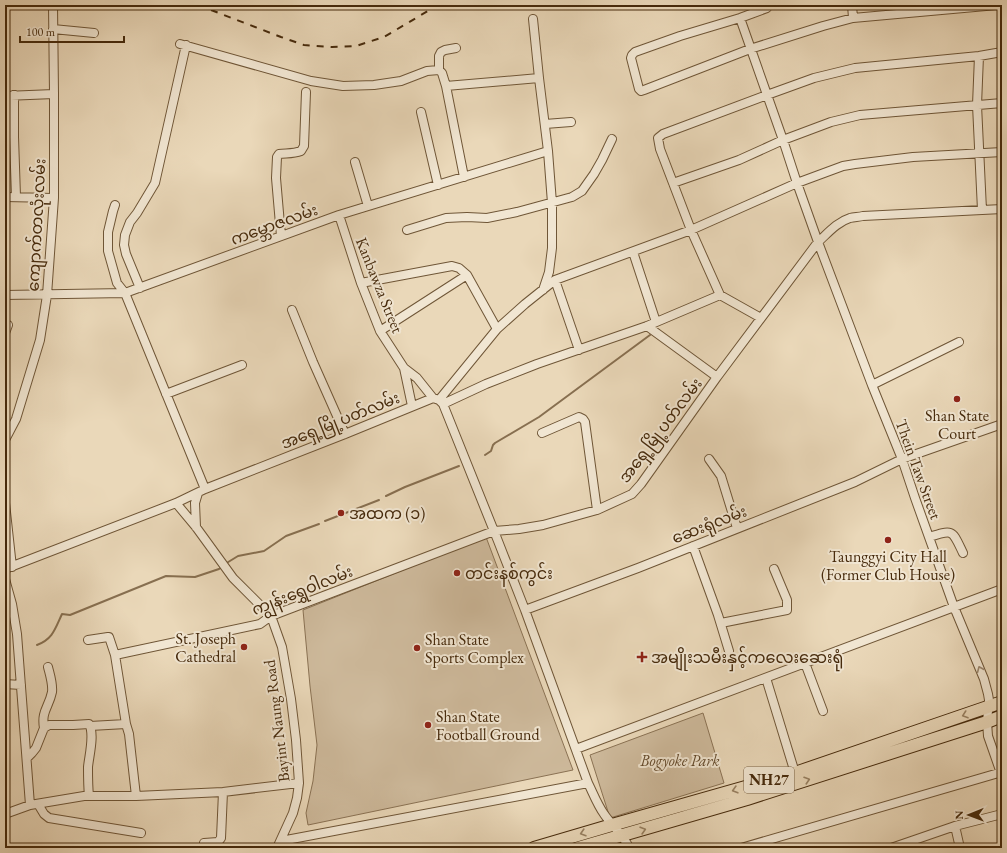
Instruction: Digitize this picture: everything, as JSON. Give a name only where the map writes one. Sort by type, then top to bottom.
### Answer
[{"type":"highway","name":"NH27","points":[[578,848],[747,799],[1002,702]]},
{"type":"highway","name":"NH27","points":[[534,848],[612,824],[795,773],[831,766],[987,722],[1002,716]]},
{"type":"street","name":"ကျောက်တလုံးလမ်း","points":[[5,440],[16,419],[40,340],[48,295],[54,198],[53,5]]},
{"type":"street","points":[[852,5],[853,18]]},
{"type":"street","points":[[767,8],[635,52],[631,58],[639,89],[644,90],[750,49],[853,18],[996,5]]},
{"type":"street","name":"Thein Taw Street","points":[[740,18],[818,242],[872,385],[902,459],[954,607],[984,679],[988,694],[988,736],[1002,773]]},
{"type":"street","points":[[533,19],[548,151],[552,203],[552,248],[549,272],[542,290]]},
{"type":"street","points":[[53,29],[94,33]]},
{"type":"street","points":[[140,288],[126,254],[124,245],[125,235],[130,222],[155,183],[183,45],[311,81],[343,86],[374,85],[401,81],[427,71],[439,70]]},
{"type":"street","points":[[456,48],[441,52],[439,56],[439,70],[442,73],[446,86],[464,177]]},
{"type":"street","points":[[761,318],[720,295],[691,230],[660,149],[658,138],[663,134],[814,78],[855,68],[979,56],[1002,52]]},
{"type":"street","points":[[979,56],[977,105],[982,210]]},
{"type":"street","points":[[446,86],[539,78]]},
{"type":"street","points":[[281,236],[276,178],[277,157],[279,154],[301,151],[304,146],[306,92]]},
{"type":"street","points":[[5,96],[54,94]]},
{"type":"street","points":[[14,95],[16,197]]},
{"type":"street","points":[[673,183],[739,160],[783,140],[831,122],[860,115],[1002,103]]},
{"type":"street","points":[[421,112],[438,185]]},
{"type":"street","points":[[545,124],[571,122]]},
{"type":"street","points":[[407,230],[446,218],[487,218],[517,212],[572,197],[582,191],[594,174],[612,139]]},
{"type":"street","name":"ကမ္ဘောဇလမ်း","points":[[5,295],[125,293],[339,215],[548,151]]},
{"type":"street","points":[[629,848],[622,836],[599,806],[588,783],[525,610],[494,531],[438,400],[497,329],[555,280],[691,230],[797,183],[831,170],[855,164],[913,157],[1002,152]]},
{"type":"street","points":[[355,162],[368,206]]},
{"type":"street","points":[[5,197],[54,198]]},
{"type":"street","points":[[115,205],[108,232],[108,250],[113,271],[117,283],[125,293],[206,489]]},
{"type":"street","name":"အရှေ့မြို့ပတ်လမ်း","points":[[494,531],[542,525],[597,510],[632,494],[641,484],[717,378],[818,242],[841,222],[850,218],[863,216],[1002,209]]},
{"type":"street","name":"Kanbawza Street","points":[[339,215],[361,283],[380,331],[404,368],[417,378],[438,400]]},
{"type":"street","points":[[633,252],[656,322]]},
{"type":"street","points":[[361,283],[452,266],[459,268],[467,275],[497,329]]},
{"type":"street","points":[[380,331],[467,275]]},
{"type":"street","points":[[555,280],[579,350]]},
{"type":"street","name":"အရှေ့မြို့ပတ်လမ်း","points":[[8,568],[176,502],[412,406],[438,400],[486,384],[537,364],[647,326],[720,295]]},
{"type":"street","points":[[292,310],[345,434]]},
{"type":"street","points":[[5,333],[8,325]]},
{"type":"street","points":[[647,326],[717,378]]},
{"type":"street","points":[[872,385],[959,342]]},
{"type":"street","points":[[166,394],[242,365]]},
{"type":"street","points":[[404,368],[412,406]]},
{"type":"street","points":[[542,433],[579,417],[583,419],[585,422],[597,510]]},
{"type":"street","name":"ဆေးရုံလမ်း","points":[[525,610],[855,482],[902,459],[1002,424]]},
{"type":"street","points":[[709,459],[720,476],[737,528]]},
{"type":"street","points":[[196,527],[195,503],[198,493]]},
{"type":"street","name":"Bayint Naung Road","points":[[176,502],[233,578],[271,616],[282,647],[291,698],[299,783],[293,813],[279,844]]},
{"type":"street","points":[[5,503],[8,568]]},
{"type":"street","name":"ကျွန်းရွှေဝါလမ်း","points":[[114,655],[260,624],[271,616],[494,531]]},
{"type":"street","points":[[929,537],[944,532],[951,532],[955,536],[963,554]]},
{"type":"street","points":[[692,546],[721,623],[729,651]]},
{"type":"street","points":[[721,623],[787,610],[787,600],[774,570]]},
{"type":"street","points":[[5,579],[12,604],[17,634],[27,758],[34,805],[49,818],[141,833]]},
{"type":"street","points":[[576,748],[1002,589]]},
{"type":"street","points":[[88,640],[109,637],[114,655],[129,734],[136,796]]},
{"type":"street","points":[[805,663],[823,711]]},
{"type":"street","points":[[27,758],[36,748],[44,728],[42,720],[50,700],[52,690],[48,667]]},
{"type":"street","points":[[766,678],[795,773]]},
{"type":"street","points":[[5,684],[21,685]]},
{"type":"street","points":[[44,728],[49,725],[89,724],[90,726],[126,724]]},
{"type":"street","points":[[89,796],[88,769],[92,738],[90,726]]},
{"type":"street","points":[[741,848],[1002,773]]},
{"type":"street","points":[[5,814],[34,805],[89,796],[136,796],[223,792],[299,783]]},
{"type":"street","points":[[279,844],[588,783]]},
{"type":"street","points":[[204,843],[218,842],[221,838],[223,792]]},
{"type":"street","points":[[891,848],[955,826],[1002,814]]},
{"type":"street","points":[[955,826],[960,848]]},
{"type":"green space","name":"Shan State Sports Complex","points":[[486,537],[573,770],[308,825],[306,813],[313,781],[317,745],[303,610]]},
{"type":"green space","name":"Bogyoke Park","points":[[703,713],[724,783],[610,818],[590,755]]},
{"type":"waterway","points":[[485,455],[491,451],[495,443],[539,417],[650,335]]},
{"type":"waterway","points":[[386,496],[459,466]]},
{"type":"waterway","points":[[325,521],[379,500]]},
{"type":"waterway","points":[[225,564],[238,556],[264,551],[286,536],[319,524]]},
{"type":"waterway","points":[[37,645],[50,637],[62,614],[70,615],[166,576],[195,577],[222,567]]},
{"type":"railway","points":[[198,5],[304,45],[332,47],[356,46],[384,37],[438,5]]},
{"type":"place","name":"Shan State Court","points":[[957,399]]},
{"type":"place","name":"အထက (၁)","points":[[341,513]]},
{"type":"place","name":"Taunggyi City Hall (Former Club House)","points":[[888,540]]},
{"type":"place","name":"တင်းနစ်ကွင်း","points":[[457,573]]},
{"type":"place","name":"St. Joseph Cathedral","points":[[244,647]]},
{"type":"place","name":"Shan State Sports Complex","points":[[417,648]]},
{"type":"place","name":"အမျိုးသမီးနှင့်ကလေးဆေးရုံ","points":[[642,657]]},
{"type":"place","name":"Shan State Football Ground","points":[[428,725]]}]
